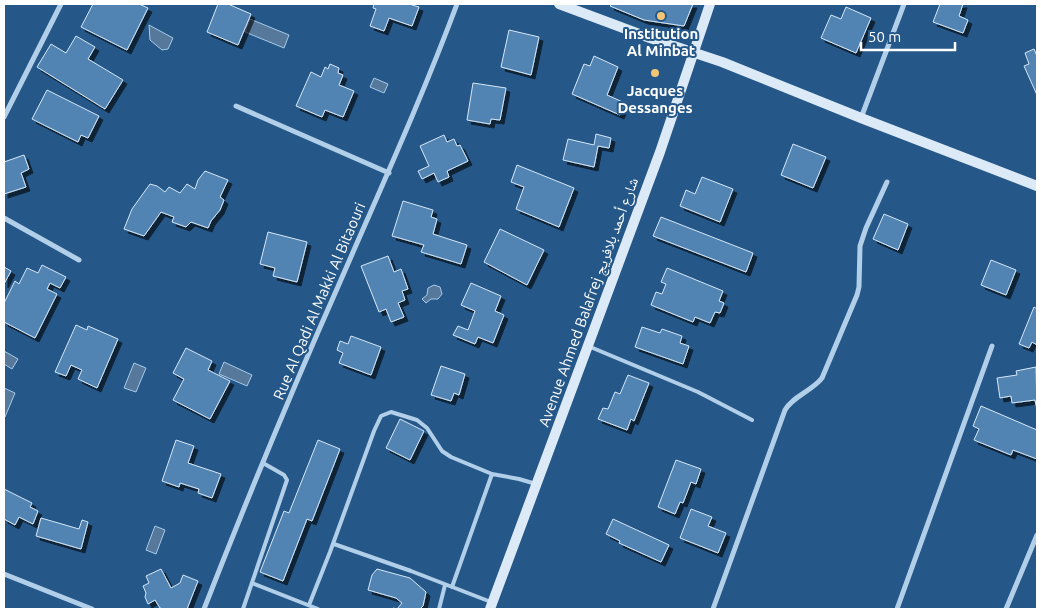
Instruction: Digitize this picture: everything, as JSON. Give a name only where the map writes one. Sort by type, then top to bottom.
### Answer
[{"type":"main road","points":[[559,4],[722,62],[1037,186]]},
{"type":"main road","name":"Avenue Ahmed Balafrej شارع أحمد بلافريج","points":[[492,606],[660,152],[710,4]]},
{"type":"street","points":[[4,117],[61,4]]},
{"type":"street","name":"Rue Al Qadi Al Makki Al Bitaouri","points":[[204,609],[325,316],[389,173],[457,4]]},
{"type":"street","points":[[861,118],[904,4]]},
{"type":"street","points":[[236,106],[389,173]]},
{"type":"street","points":[[714,609],[785,410],[789,403],[814,387],[822,378],[849,314],[859,287],[860,246],[887,182]]},
{"type":"street","points":[[4,218],[79,260]]},
{"type":"street","points":[[897,609],[992,346]]},
{"type":"street","points":[[1006,609],[1037,535]]},
{"type":"street","points":[[4,574],[92,609]]},
{"type":"lane","points":[[588,346],[698,392],[752,420]]},
{"type":"lane","points":[[309,606],[381,416],[391,412],[417,420],[426,428],[442,451],[451,457],[492,474],[536,484]]},
{"type":"lane","points":[[243,609],[287,480],[284,475],[263,463]]},
{"type":"lane","points":[[452,587],[492,474]]},
{"type":"lane","points":[[334,544],[452,587],[492,606]]},
{"type":"lane","points":[[252,583],[318,609]]},
{"type":"lane","points":[[439,609],[445,585]]},
{"type":"water","points":[[250,19],[289,35],[284,48],[245,32]]},
{"type":"water","points":[[149,25],[173,38],[168,49],[162,50],[150,40]]},
{"type":"water","points":[[374,78],[388,84],[384,93],[370,87]]},
{"type":"water","points":[[434,285],[440,287],[442,294],[438,299],[431,299],[426,303],[422,299],[427,295],[428,288]]},
{"type":"water","points":[[4,351],[18,359],[12,369],[4,364]]},
{"type":"water","points":[[224,362],[252,375],[247,386],[219,374]]},
{"type":"water","points":[[134,363],[146,368],[136,392],[124,388]]},
{"type":"water","points":[[4,388],[15,393],[5,417],[4,417]]},
{"type":"water","points":[[155,526],[165,530],[156,554],[146,550]]},
{"type":"building","points":[[93,4],[139,4],[148,8],[127,50],[81,27]]},
{"type":"building","points":[[218,4],[228,4],[251,14],[238,45],[207,32]]},
{"type":"building","points":[[374,4],[409,4],[419,7],[412,26],[389,18],[384,31],[370,26],[376,9],[373,8]]},
{"type":"building","name":"Institution Al Minbat","points":[[612,4],[693,4],[684,26],[644,20],[610,6]]},
{"type":"building","points":[[940,4],[963,4],[959,16],[968,20],[963,33],[933,22]]},
{"type":"building","points":[[846,7],[871,18],[856,53],[821,38],[831,15],[841,19]]},
{"type":"building","points":[[509,30],[539,37],[531,75],[501,67]]},
{"type":"building","points":[[76,36],[95,47],[88,59],[123,80],[105,109],[37,67],[51,44],[66,53]]},
{"type":"building","points":[[1034,49],[1037,56],[1037,95],[1024,66],[1029,64],[1025,53]]},
{"type":"building","points":[[594,56],[618,67],[607,95],[625,103],[620,115],[572,94],[584,64],[590,66]]},
{"type":"building","points":[[330,64],[339,68],[338,73],[343,75],[339,85],[354,91],[343,117],[325,110],[322,117],[296,106],[311,72],[321,77],[325,67],[328,69]]},
{"type":"building","points":[[473,83],[506,88],[500,120],[491,119],[490,124],[467,120]]},
{"type":"building","points":[[47,90],[99,116],[88,138],[81,135],[78,142],[32,119]]},
{"type":"building","points":[[596,134],[611,138],[609,148],[598,146],[594,167],[563,160],[568,139],[594,145]]},
{"type":"building","points":[[444,135],[447,142],[454,139],[457,146],[460,145],[468,161],[447,171],[449,177],[438,182],[434,173],[422,179],[418,171],[429,166],[420,146]]},
{"type":"building","points":[[793,144],[826,157],[813,188],[781,175]]},
{"type":"building","points":[[24,155],[29,169],[21,173],[26,187],[4,194],[4,162]]},
{"type":"building","points":[[517,165],[574,188],[559,227],[516,209],[524,187],[511,182]]},
{"type":"building","points":[[205,171],[228,180],[220,197],[224,200],[220,210],[208,228],[191,222],[186,227],[172,222],[174,217],[161,212],[144,236],[124,229],[132,209],[150,184],[157,186],[165,192],[169,187],[180,193],[187,184],[195,189],[198,180]]},
{"type":"building","points":[[702,177],[733,189],[720,222],[680,206],[686,190],[695,194]]},
{"type":"building","points":[[403,201],[433,210],[431,217],[437,219],[433,234],[467,245],[461,264],[421,252],[424,245],[392,236]]},
{"type":"building","points":[[884,214],[908,224],[898,250],[873,239]]},
{"type":"building","points":[[661,217],[753,253],[746,272],[653,236]]},
{"type":"building","points":[[500,229],[544,250],[527,285],[484,262]]},
{"type":"building","points":[[268,232],[307,242],[297,282],[273,276],[275,268],[260,264]]},
{"type":"building","points":[[388,256],[394,272],[401,269],[408,289],[402,291],[405,300],[398,303],[404,317],[391,322],[386,309],[379,312],[361,266]]},
{"type":"building","points":[[991,260],[1016,270],[1006,295],[981,285]]},
{"type":"building","points":[[42,265],[66,277],[60,288],[50,283],[47,289],[57,294],[35,338],[4,322],[4,303],[15,281],[19,284],[27,268],[38,273]]},
{"type":"building","points":[[4,267],[11,271],[4,284]]},
{"type":"building","points":[[667,268],[723,291],[719,301],[724,303],[720,313],[715,312],[710,323],[695,317],[693,322],[651,305],[656,292],[662,294],[666,284],[661,282]]},
{"type":"building","points":[[471,283],[501,296],[495,311],[504,315],[493,343],[478,337],[475,344],[453,335],[458,326],[468,330],[475,311],[461,305]]},
{"type":"building","points":[[1034,307],[1037,309],[1037,345],[1032,342],[1029,348],[1019,344]]},
{"type":"building","points":[[76,325],[87,330],[88,326],[118,339],[97,388],[78,379],[82,370],[71,365],[66,376],[55,372]]},
{"type":"building","points":[[642,327],[660,333],[662,329],[682,336],[680,343],[689,346],[683,364],[635,347]]},
{"type":"building","points":[[351,336],[381,347],[371,375],[339,363],[343,353],[337,350],[340,341],[348,344]]},
{"type":"building","points":[[186,348],[212,361],[208,370],[230,381],[210,419],[173,400],[184,379],[173,373]]},
{"type":"building","points":[[441,366],[465,374],[459,395],[454,393],[451,401],[431,395]]},
{"type":"building","points":[[1036,367],[1037,410],[1035,400],[1012,403],[1011,396],[1000,398],[997,378],[1017,375],[1016,371]]},
{"type":"building","points":[[628,375],[649,383],[634,421],[631,419],[627,430],[598,419],[603,408],[608,409],[615,392],[620,394]]},
{"type":"building","points":[[981,406],[1037,430],[1037,459],[1013,450],[1011,455],[974,440],[979,429],[973,426]]},
{"type":"building","points":[[400,419],[424,431],[410,460],[386,448]]},
{"type":"building","points":[[176,440],[194,446],[188,463],[221,474],[212,498],[198,493],[199,489],[180,483],[179,487],[162,481]]},
{"type":"building","points":[[318,440],[340,449],[312,521],[307,519],[283,581],[260,572],[284,511],[289,513]]},
{"type":"building","points":[[676,460],[701,469],[696,484],[691,482],[683,503],[680,502],[675,514],[658,507]]},
{"type":"building","points":[[4,489],[32,503],[30,507],[38,511],[33,524],[19,517],[15,525],[4,519]]},
{"type":"building","points":[[691,509],[712,517],[708,526],[726,533],[718,553],[680,538]]},
{"type":"building","points":[[41,518],[79,529],[82,520],[88,522],[81,549],[36,536]]},
{"type":"building","points":[[613,519],[669,545],[661,562],[619,543],[620,541],[606,534]]},
{"type":"building","points":[[161,569],[171,588],[180,583],[183,575],[198,581],[187,609],[163,609],[160,608],[155,600],[148,604],[143,586],[149,583],[146,576]]},
{"type":"building","points":[[377,569],[410,578],[426,592],[423,606],[420,609],[397,609],[402,603],[396,598],[368,590],[372,575]]},
{"type":"place","name":"Institution Al Minbat","points":[[661,16]]},
{"type":"place","name":"Jacques Dessanges","points":[[655,73]]}]
